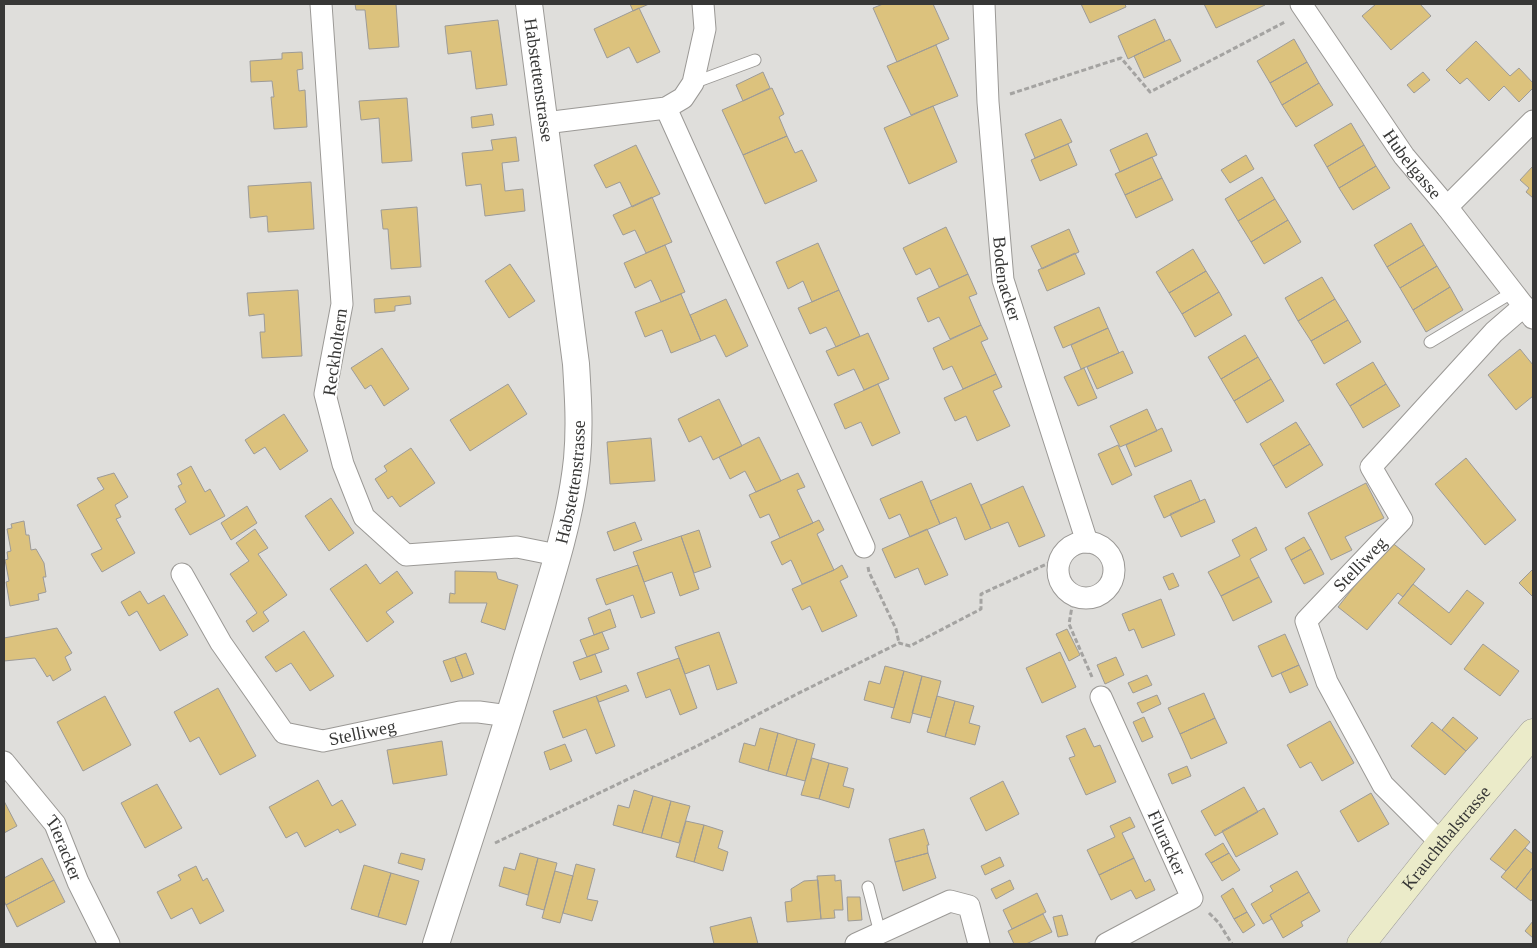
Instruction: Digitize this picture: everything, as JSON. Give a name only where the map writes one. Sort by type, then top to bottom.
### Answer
[{"type":"main road","name":"Krauchthalstrasse","points":[[1361,944],[1441,843],[1533,733]]},
{"type":"street","name":"Reckholtern","points":[[321,4],[342,304],[326,394],[343,464],[364,517],[406,555],[517,547],[557,555]]},
{"type":"street","name":"Habstettenstrasse","points":[[436,944],[509,716],[557,555],[568,513],[577,458],[578,398],[576,364],[529,4]]},
{"type":"street","points":[[544,123],[666,108],[683,98],[693,83],[705,29],[703,4]]},
{"type":"street","name":"Bodenacker","points":[[984,4],[988,102],[1003,280],[1088,542]]},
{"type":"street","name":"Hubelgasse","points":[[1303,7],[1404,156],[1523,305]]},
{"type":"street","points":[[666,108],[864,547]]},
{"type":"street","points":[[1446,207],[1533,121]]},
{"type":"street","name":"Stelliweg","points":[[1441,843],[1383,786],[1327,682],[1306,621],[1402,520],[1372,467],[1494,332],[1523,305]]},
{"type":"street","points":[[1088,542],[1097,544],[1105,549],[1114,563],[1111,583],[1099,595],[1090,598],[1074,595],[1066,590],[1060,582],[1058,572],[1060,558],[1068,548],[1076,543],[1088,542]]},
{"type":"street","name":"Stelliweg","points":[[182,574],[222,643],[284,732],[323,741],[460,712],[479,712],[509,716]]},
{"type":"street","name":"Fluracker","points":[[1101,697],[1192,898]]},
{"type":"street","name":"Tieracker","points":[[4,762],[55,824],[78,882],[109,944]]},
{"type":"street","points":[[1106,944],[1192,898]]},
{"type":"street","points":[[856,944],[950,901],[968,906],[979,944]]},
{"type":"lane","points":[[693,83],[755,60]]},
{"type":"lane","points":[[1430,342],[1523,305]]},
{"type":"lane","points":[[868,887],[880,933]]},
{"type":"path","points":[[988,102],[1121,58],[1150,92],[1303,7]]},
{"type":"path","points":[[864,547],[869,572],[896,629],[899,643]]},
{"type":"path","points":[[463,858],[697,746],[795,694],[899,643],[910,646],[926,638],[981,609],[982,594],[1060,558]]},
{"type":"path","points":[[1074,595],[1069,624],[1101,697]]},
{"type":"path","points":[[1192,898],[1219,923],[1232,944]]},
{"type":"building","points":[[355,4],[396,4],[399,47],[369,49],[365,10],[356,10]]},
{"type":"building","points":[[630,4],[649,4],[633,11]]},
{"type":"building","points":[[883,4],[933,4],[949,39],[897,62],[873,8]]},
{"type":"building","points":[[1081,4],[1125,4],[1126,7],[1090,23]]},
{"type":"building","points":[[1204,4],[1264,4],[1265,5],[1216,28]]},
{"type":"building","points":[[1376,4],[1420,4],[1431,16],[1391,50],[1362,16]]},
{"type":"building","points":[[639,8],[660,52],[637,63],[629,47],[607,58],[594,29]]},
{"type":"building","points":[[1155,19],[1165,41],[1128,59],[1118,36]]},
{"type":"building","points":[[498,20],[507,85],[476,89],[471,51],[448,54],[445,26]]},
{"type":"building","points":[[1170,39],[1181,61],[1144,78],[1134,56]]},
{"type":"building","points":[[1294,39],[1307,62],[1270,83],[1257,61]]},
{"type":"building","points":[[1476,41],[1510,76],[1519,68],[1533,83],[1533,88],[1519,102],[1504,86],[1489,101],[1467,78],[1460,84],[1446,70]]},
{"type":"building","points":[[936,45],[958,96],[911,115],[887,66]]},
{"type":"building","points":[[302,52],[303,69],[297,70],[299,91],[305,90],[307,127],[274,129],[271,97],[274,97],[272,81],[251,82],[250,61],[282,59],[282,53]]},
{"type":"building","points":[[1307,62],[1319,83],[1282,105],[1270,83]]},
{"type":"building","points":[[763,72],[770,88],[743,101],[736,85]]},
{"type":"building","points":[[1423,72],[1430,80],[1414,93],[1407,85]]},
{"type":"building","points":[[1319,83],[1333,105],[1296,127],[1282,105]]},
{"type":"building","points":[[772,88],[784,114],[779,117],[787,136],[743,155],[722,110]]},
{"type":"building","points":[[407,98],[412,161],[382,163],[379,118],[361,120],[359,101]]},
{"type":"building","points":[[933,106],[957,162],[909,184],[884,128]]},
{"type":"building","points":[[492,114],[494,125],[472,128],[471,117]]},
{"type":"building","points":[[1061,119],[1072,142],[1035,158],[1025,134]]},
{"type":"building","points":[[1351,123],[1364,145],[1327,167],[1314,145]]},
{"type":"building","points":[[1147,133],[1157,155],[1120,172],[1110,150]]},
{"type":"building","points":[[787,136],[795,153],[802,150],[817,181],[765,204],[743,155]]},
{"type":"building","points":[[516,137],[519,161],[502,163],[505,191],[523,189],[525,211],[485,216],[481,184],[466,186],[462,153],[493,150],[491,140]]},
{"type":"building","points":[[1068,144],[1077,165],[1040,181],[1031,160]]},
{"type":"building","points":[[636,145],[660,194],[632,207],[620,182],[606,188],[594,165]]},
{"type":"building","points":[[1364,145],[1376,166],[1339,188],[1327,167]]},
{"type":"building","points":[[1246,155],[1254,169],[1230,183],[1221,170]]},
{"type":"building","points":[[1152,157],[1162,178],[1125,195],[1115,174]]},
{"type":"building","points":[[1376,166],[1390,188],[1353,210],[1339,188]]},
{"type":"building","points":[[1533,166],[1533,198],[1526,192],[1529,188],[1520,180]]},
{"type":"building","points":[[1262,177],[1275,199],[1238,221],[1225,199]]},
{"type":"building","points":[[1162,178],[1173,200],[1136,218],[1125,195]]},
{"type":"building","points":[[311,182],[314,229],[268,232],[267,216],[250,218],[248,186]]},
{"type":"building","points":[[652,197],[672,242],[646,253],[635,230],[623,235],[613,215]]},
{"type":"building","points":[[1275,199],[1288,220],[1251,242],[1238,221]]},
{"type":"building","points":[[417,207],[421,267],[391,269],[388,229],[383,229],[381,210]]},
{"type":"building","points":[[1288,220],[1301,242],[1264,264],[1251,242]]},
{"type":"building","points":[[1411,223],[1424,245],[1387,267],[1374,245]]},
{"type":"building","points":[[946,227],[968,274],[939,287],[930,268],[916,275],[903,248]]},
{"type":"building","points":[[1069,229],[1079,252],[1042,269],[1031,246]]},
{"type":"building","points":[[818,243],[839,290],[812,302],[803,281],[788,289],[776,262]]},
{"type":"building","points":[[665,245],[685,292],[661,302],[651,280],[635,288],[624,263]]},
{"type":"building","points":[[1424,245],[1437,266],[1400,288],[1387,267]]},
{"type":"building","points":[[1193,249],[1206,271],[1169,293],[1156,272]]},
{"type":"building","points":[[1075,253],[1085,274],[1047,291],[1038,270]]},
{"type":"building","points":[[510,264],[535,301],[509,318],[485,281]]},
{"type":"building","points":[[1437,266],[1450,287],[1413,310],[1400,288]]},
{"type":"building","points":[[1206,271],[1219,292],[1182,314],[1169,293]]},
{"type":"building","points":[[968,274],[977,294],[969,297],[981,325],[950,339],[939,317],[928,322],[917,298]]},
{"type":"building","points":[[1322,277],[1335,299],[1298,321],[1285,298]]},
{"type":"building","points":[[1450,287],[1463,310],[1426,332],[1413,310]]},
{"type":"building","points":[[298,290],[302,356],[262,358],[260,332],[265,332],[264,314],[249,316],[247,293]]},
{"type":"building","points":[[839,290],[860,336],[836,347],[826,327],[810,334],[798,308]]},
{"type":"building","points":[[1219,292],[1232,315],[1195,337],[1182,314]]},
{"type":"building","points":[[681,294],[701,341],[671,353],[662,330],[645,337],[635,312]]},
{"type":"building","points":[[410,296],[411,304],[395,306],[395,311],[375,313],[374,299]]},
{"type":"building","points":[[726,299],[748,346],[726,357],[715,335],[701,341],[690,315]]},
{"type":"building","points":[[1335,299],[1348,320],[1311,341],[1298,321]]},
{"type":"building","points":[[1099,307],[1108,328],[1063,348],[1054,327]]},
{"type":"building","points":[[1348,320],[1361,342],[1324,364],[1311,341]]},
{"type":"building","points":[[981,325],[988,339],[981,342],[996,374],[963,389],[952,366],[943,370],[933,348]]},
{"type":"building","points":[[1108,328],[1119,353],[1081,369],[1071,345]]},
{"type":"building","points":[[868,333],[889,379],[864,390],[854,369],[838,376],[826,351]]},
{"type":"building","points":[[1245,335],[1258,357],[1221,379],[1208,357]]},
{"type":"building","points":[[382,348],[409,389],[384,406],[371,385],[365,389],[351,368]]},
{"type":"building","points":[[1520,349],[1533,365],[1533,396],[1516,410],[1488,375]]},
{"type":"building","points":[[1123,351],[1133,373],[1097,389],[1087,367]]},
{"type":"building","points":[[1258,357],[1271,379],[1234,401],[1221,379]]},
{"type":"building","points":[[1373,362],[1386,384],[1350,406],[1336,384]]},
{"type":"building","points":[[1084,368],[1097,398],[1078,406],[1064,377]]},
{"type":"building","points":[[996,374],[1002,387],[993,391],[1010,426],[977,441],[966,416],[955,421],[944,398]]},
{"type":"building","points":[[1271,379],[1284,401],[1247,423],[1234,401]]},
{"type":"building","points":[[508,384],[527,414],[470,451],[450,420]]},
{"type":"building","points":[[878,384],[900,433],[872,446],[861,422],[845,429],[834,404]]},
{"type":"building","points":[[1386,384],[1400,406],[1363,428],[1350,406]]},
{"type":"building","points":[[719,399],[742,446],[713,460],[701,436],[689,442],[678,419]]},
{"type":"building","points":[[1147,409],[1157,431],[1120,447],[1110,426]]},
{"type":"building","points":[[284,414],[308,451],[280,470],[265,447],[254,454],[245,440]]},
{"type":"building","points":[[1296,422],[1310,444],[1273,466],[1260,444]]},
{"type":"building","points":[[1162,428],[1172,451],[1135,467],[1126,445]]},
{"type":"building","points":[[759,437],[781,481],[756,492],[745,471],[730,479],[719,457]]},
{"type":"building","points":[[651,438],[655,481],[610,484],[607,442]]},
{"type":"building","points":[[1310,444],[1323,465],[1286,488],[1273,466]]},
{"type":"building","points":[[1118,445],[1132,475],[1112,485],[1098,454]]},
{"type":"building","points":[[411,448],[435,483],[400,507],[392,496],[388,499],[375,479],[387,471],[384,466]]},
{"type":"building","points":[[1466,458],[1516,520],[1485,545],[1435,484]]},
{"type":"building","points":[[191,466],[205,492],[210,489],[225,516],[190,535],[175,509],[186,502],[178,486],[182,484],[177,474]]},
{"type":"building","points":[[114,473],[128,497],[115,505],[121,517],[116,519],[135,553],[102,572],[91,554],[102,549],[77,505],[104,489],[97,478]]},
{"type":"building","points":[[798,473],[805,487],[797,490],[813,523],[780,538],[769,514],[760,518],[749,495]]},
{"type":"building","points":[[1191,480],[1200,501],[1164,518],[1154,496]]},
{"type":"building","points":[[922,481],[940,524],[910,537],[900,514],[889,519],[880,499]]},
{"type":"building","points":[[971,483],[991,529],[965,540],[956,517],[940,524],[930,501]]},
{"type":"building","points":[[1366,483],[1384,518],[1345,537],[1352,550],[1331,560],[1308,513]]},
{"type":"building","points":[[1023,486],[1045,536],[1019,547],[1008,522],[991,529],[981,505]]},
{"type":"building","points":[[331,498],[354,533],[329,551],[305,516]]},
{"type":"building","points":[[1205,499],[1215,522],[1181,537],[1170,514]]},
{"type":"building","points":[[247,506],[257,523],[231,540],[221,523]]},
{"type":"building","points":[[819,520],[824,530],[817,534],[834,570],[802,584],[791,560],[782,565],[771,542]]},
{"type":"building","points":[[24,521],[26,535],[29,535],[31,550],[36,549],[44,563],[46,577],[43,577],[46,592],[38,594],[39,600],[10,606],[6,582],[9,581],[5,560],[8,559],[7,552],[11,551],[7,529],[12,528],[11,524]]},
{"type":"building","points":[[635,522],[642,540],[614,551],[607,532]]},
{"type":"building","points":[[1256,527],[1267,550],[1250,559],[1259,577],[1221,596],[1208,572],[1240,556],[1232,540]]},
{"type":"building","points":[[255,529],[268,548],[258,554],[287,595],[263,612],[269,621],[253,632],[246,621],[257,613],[230,574],[249,561],[236,543]]},
{"type":"building","points":[[927,529],[948,575],[925,585],[918,568],[895,578],[882,549]]},
{"type":"building","points":[[699,530],[711,567],[694,573],[681,536]]},
{"type":"building","points":[[681,536],[699,589],[680,596],[672,572],[644,582],[633,552]]},
{"type":"building","points":[[1304,537],[1311,549],[1291,560],[1285,548]]},
{"type":"building","points":[[1390,541],[1425,569],[1403,597],[1398,593],[1367,630],[1338,607]]},
{"type":"building","points":[[1311,549],[1324,574],[1304,584],[1291,560]]},
{"type":"building","points":[[366,564],[380,584],[397,571],[413,593],[386,612],[394,622],[367,642],[330,589]]},
{"type":"building","points":[[638,565],[655,613],[641,618],[633,595],[606,605],[596,579]]},
{"type":"building","points":[[842,565],[848,577],[840,581],[857,616],[822,632],[810,606],[802,610],[792,589]]},
{"type":"building","points":[[1533,569],[1533,597],[1519,583]]},
{"type":"building","points":[[455,571],[496,572],[498,579],[518,585],[505,630],[481,622],[487,603],[449,603],[450,593],[455,594]]},
{"type":"building","points":[[1173,573],[1179,586],[1169,590],[1163,577]]},
{"type":"building","points":[[1259,577],[1272,602],[1233,621],[1221,596]]},
{"type":"building","points":[[1413,584],[1449,613],[1467,590],[1484,603],[1451,645],[1398,603]]},
{"type":"building","points":[[140,591],[148,604],[164,595],[188,635],[160,651],[137,611],[129,616],[121,602]]},
{"type":"building","points":[[1161,599],[1175,635],[1142,648],[1134,629],[1129,631],[1122,614]]},
{"type":"building","points":[[610,609],[616,627],[594,635],[588,618]]},
{"type":"building","points":[[57,628],[72,653],[65,657],[71,670],[53,681],[50,675],[47,677],[35,658],[4,661],[4,638]]},
{"type":"building","points":[[1067,629],[1080,655],[1069,661],[1056,634]]},
{"type":"building","points":[[304,631],[334,676],[310,691],[291,663],[276,672],[265,657]]},
{"type":"building","points":[[602,632],[609,649],[587,657],[580,640]]},
{"type":"building","points":[[719,632],[737,683],[717,690],[709,665],[685,674],[675,647]]},
{"type":"building","points":[[1285,634],[1299,665],[1272,677],[1258,646]]},
{"type":"building","points":[[1483,644],[1519,671],[1500,696],[1464,669]]},
{"type":"building","points":[[1060,652],[1076,687],[1042,703],[1026,668]]},
{"type":"building","points":[[466,653],[474,674],[463,678],[455,657]]},
{"type":"building","points":[[595,654],[602,672],[580,680],[573,662]]},
{"type":"building","points":[[455,657],[463,678],[451,682],[443,661]]},
{"type":"building","points":[[1116,657],[1124,675],[1105,684],[1097,665]]},
{"type":"building","points":[[679,658],[697,708],[680,715],[670,689],[646,698],[637,673]]},
{"type":"building","points":[[1299,665],[1308,685],[1290,693],[1281,673]]},
{"type":"building","points":[[885,666],[904,671],[894,708],[864,700],[869,681],[880,684]]},
{"type":"building","points":[[904,671],[922,676],[910,723],[891,718]]},
{"type":"building","points":[[1147,675],[1152,685],[1133,693],[1128,683]]},
{"type":"building","points":[[922,676],[941,681],[931,718],[912,713]]},
{"type":"building","points":[[626,685],[629,691],[599,702],[596,696]]},
{"type":"building","points":[[218,688],[256,756],[220,775],[199,737],[190,742],[174,712]]},
{"type":"building","points":[[1204,693],[1215,718],[1180,734],[1168,708]]},
{"type":"building","points":[[1157,695],[1161,704],[1142,713],[1137,703]]},
{"type":"building","points":[[105,696],[131,745],[83,771],[57,722]]},
{"type":"building","points":[[596,696],[615,746],[596,754],[586,729],[563,738],[553,711]]},
{"type":"building","points":[[937,696],[955,701],[945,737],[927,732]]},
{"type":"building","points":[[955,701],[974,706],[969,723],[980,726],[975,745],[945,737]]},
{"type":"building","points":[[1144,717],[1153,737],[1142,742],[1133,722]]},
{"type":"building","points":[[1453,717],[1478,738],[1466,751],[1442,730]]},
{"type":"building","points":[[1215,718],[1227,743],[1191,759],[1180,734]]},
{"type":"building","points":[[1330,721],[1354,763],[1322,781],[1311,762],[1300,768],[1287,745]]},
{"type":"building","points":[[1432,722],[1466,751],[1445,775],[1411,746]]},
{"type":"building","points":[[760,728],[778,733],[768,771],[739,762],[744,743],[755,746]]},
{"type":"building","points":[[1085,728],[1094,747],[1100,745],[1116,782],[1086,795],[1069,758],[1075,756],[1066,736]]},
{"type":"building","points":[[778,733],[797,739],[786,776],[768,771]]},
{"type":"building","points":[[797,739],[815,744],[805,781],[786,776]]},
{"type":"building","points":[[442,741],[447,775],[393,784],[387,750]]},
{"type":"building","points":[[565,744],[572,761],[550,770],[544,752]]},
{"type":"building","points":[[812,758],[829,763],[819,799],[801,795]]},
{"type":"building","points":[[829,763],[848,768],[843,786],[854,789],[849,808],[819,799]]},
{"type":"building","points":[[1187,766],[1191,776],[1172,784],[1168,774]]},
{"type":"building","points":[[318,780],[332,806],[342,800],[356,825],[340,833],[338,829],[305,847],[297,832],[286,838],[269,807]]},
{"type":"building","points":[[1003,781],[1019,814],[986,831],[970,798]]},
{"type":"building","points":[[157,784],[182,828],[145,848],[121,803]]},
{"type":"building","points":[[1244,787],[1258,812],[1215,836],[1201,811]]},
{"type":"building","points":[[634,790],[653,796],[642,833],[613,825],[618,805],[629,808]]},
{"type":"building","points":[[1371,793],[1389,824],[1358,842],[1340,811]]},
{"type":"building","points":[[653,796],[671,801],[661,838],[642,833]]},
{"type":"building","points":[[4,801],[17,826],[4,833]]},
{"type":"building","points":[[671,801],[690,806],[679,843],[661,838]]},
{"type":"building","points":[[1264,808],[1278,834],[1236,857],[1222,831]]},
{"type":"building","points":[[1130,817],[1135,827],[1122,833],[1134,858],[1099,875],[1087,850],[1115,837],[1110,826]]},
{"type":"building","points":[[686,821],[704,825],[694,862],[676,857]]},
{"type":"building","points":[[704,825],[723,831],[718,848],[728,852],[723,871],[694,862]]},
{"type":"building","points":[[924,829],[929,845],[927,845],[928,853],[895,862],[889,839]]},
{"type":"building","points":[[1515,829],[1530,842],[1506,871],[1490,859]]},
{"type":"building","points":[[1223,843],[1229,853],[1211,863],[1205,854]]},
{"type":"building","points":[[1525,848],[1533,854],[1533,867],[1516,889],[1501,877]]},
{"type":"building","points":[[401,853],[425,859],[422,870],[398,863]]},
{"type":"building","points":[[520,853],[538,858],[528,895],[499,886],[504,867],[515,870]]},
{"type":"building","points":[[928,853],[936,878],[903,891],[895,862]]},
{"type":"building","points":[[1229,853],[1240,870],[1222,881],[1211,863]]},
{"type":"building","points":[[1000,857],[1004,866],[985,875],[981,866]]},
{"type":"building","points":[[42,858],[54,880],[6,905],[4,901],[4,878]]},
{"type":"building","points":[[538,858],[557,863],[544,910],[526,905]]},
{"type":"building","points":[[1134,858],[1145,882],[1150,879],[1155,890],[1136,899],[1131,890],[1111,900],[1099,875]]},
{"type":"building","points":[[576,864],[595,869],[587,899],[598,901],[592,921],[563,913]]},
{"type":"building","points":[[364,865],[391,873],[378,917],[351,909]]},
{"type":"building","points":[[196,866],[203,881],[207,878],[224,911],[200,924],[192,908],[171,919],[157,892],[181,880],[178,875]]},
{"type":"building","points":[[1533,867],[1533,898],[1531,901],[1516,889]]},
{"type":"building","points":[[555,871],[573,876],[560,923],[542,918]]},
{"type":"building","points":[[1297,871],[1309,892],[1270,915],[1272,919],[1263,924],[1251,904],[1273,891],[1270,886]]},
{"type":"building","points":[[391,873],[419,881],[406,925],[378,917]]},
{"type":"building","points":[[835,875],[835,881],[841,880],[843,910],[834,910],[835,918],[821,919],[817,876]]},
{"type":"building","points":[[54,880],[65,902],[17,927],[6,905]]},
{"type":"building","points":[[818,880],[821,919],[787,922],[785,902],[792,901],[791,889],[804,881]]},
{"type":"building","points":[[1010,880],[1014,889],[996,899],[991,889]]},
{"type":"building","points":[[1233,888],[1247,912],[1234,919],[1221,896]]},
{"type":"building","points":[[1309,892],[1320,911],[1301,922],[1303,926],[1283,938],[1270,915]]},
{"type":"building","points":[[1037,893],[1046,912],[1012,929],[1003,910]]},
{"type":"building","points":[[847,897],[860,897],[862,920],[848,921]]},
{"type":"building","points":[[1247,912],[1255,925],[1243,933],[1234,919]]},
{"type":"building","points":[[1043,914],[1052,932],[1026,944],[1014,944],[1008,931]]},
{"type":"building","points":[[1062,915],[1068,935],[1058,937],[1053,917]]},
{"type":"building","points":[[751,917],[758,944],[714,944],[710,927]]},
{"type":"building","points":[[1533,921],[1533,938],[1525,931]]}]
